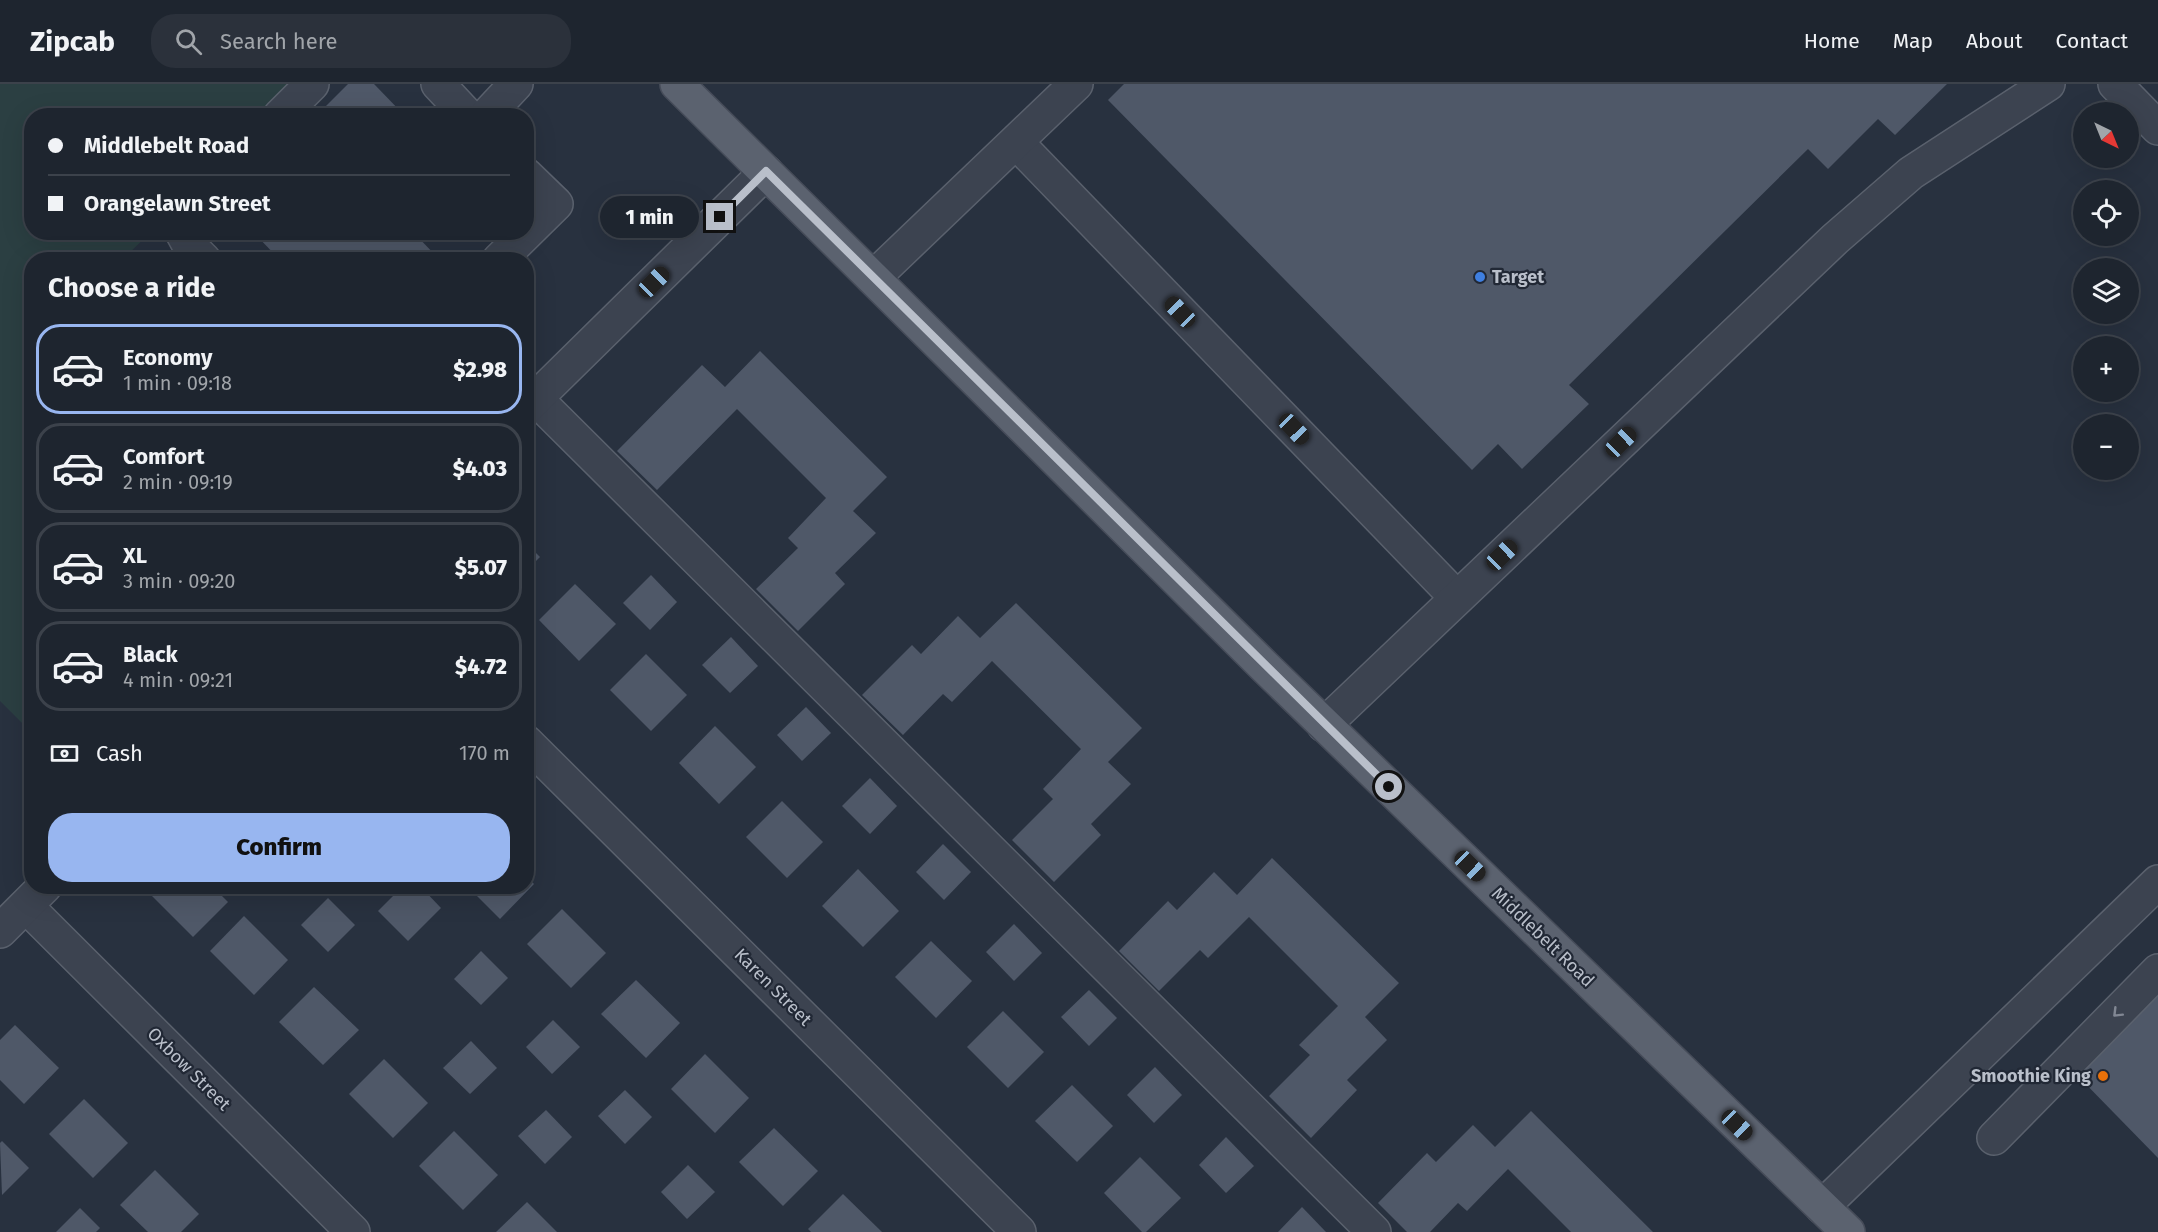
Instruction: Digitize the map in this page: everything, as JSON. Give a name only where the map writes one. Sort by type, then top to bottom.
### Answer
[{"type":"main road","name":"Middlebelt Road","points":[[677,84],[1324,725],[1834,1224]]},
{"type":"street","points":[[288,108],[312,84]]},
{"type":"street","points":[[438,84],[460,108]]},
{"type":"street","points":[[494,108],[516,84]]},
{"type":"street","points":[[873,278],[1017,143],[1076,84]]},
{"type":"street","points":[[1324,725],[1852,224],[1911,173],[2048,84]]},
{"type":"street","points":[[2115,84],[2158,128]]},
{"type":"street","points":[[1017,143],[1457,598]]},
{"type":"street","points":[[534,401],[766,171]]},
{"type":"street","points":[[534,183],[556,204],[534,226]]},
{"type":"street","points":[[186,240],[196,252]]},
{"type":"street","points":[[507,252],[519,240]]},
{"type":"street","points":[[534,407],[1374,1232]]},
{"type":"street","name":"Karen Street","points":[[534,750],[1019,1232]]},
{"type":"street","points":[[1834,1224],[2158,882]]},
{"type":"street","points":[[0,931],[35,896]]},
{"type":"street","name":"Oxbow Street","points":[[35,896],[353,1232]]},
{"type":"street","points":[[1994,1138],[2158,971]]},
{"type":"green space","points":[[0,84],[301,84],[276,108],[24,108],[24,240],[143,240],[130,252],[24,252],[24,725],[0,701]]},
{"type":"building","points":[[348,84],[374,84],[397,108],[324,108]]},
{"type":"building","name":"Target","points":[[1124,84],[1947,84],[1895,135],[1878,119],[1828,169],[1808,149],[1569,385],[1589,404],[1522,469],[1498,444],[1472,470],[1108,100]]},
{"type":"building","points":[[261,240],[421,240],[432,252],[272,252]]},
{"type":"building","points":[[760,351],[887,477],[853,511],[876,533],[835,573],[845,584],[798,631],[756,589],[798,548],[788,538],[826,498],[737,409],[657,490],[617,451],[702,365],[725,387]]},
{"type":"building","points":[[534,551],[540,557],[534,563]]},
{"type":"building","points":[[651,575],[677,602],[650,630],[623,603]]},
{"type":"building","points":[[575,584],[616,624],[579,661],[539,620]]},
{"type":"building","points":[[1016,603],[1142,728],[1108,762],[1131,784],[1091,824],[1101,835],[1054,882],[1012,840],[1053,799],[1043,789],[1081,749],[992,661],[952,702],[943,694],[903,735],[862,695],[912,645],[921,654],[958,616],[980,638]]},
{"type":"building","points":[[731,637],[758,666],[730,693],[702,665]]},
{"type":"building","points":[[646,654],[687,695],[651,731],[610,690]]},
{"type":"building","points":[[806,707],[831,733],[802,761],[777,735]]},
{"type":"building","points":[[715,726],[756,767],[719,804],[679,763]]},
{"type":"building","points":[[870,778],[897,806],[870,834],[842,806]]},
{"type":"building","points":[[782,801],[823,842],[787,878],[746,837]]},
{"type":"building","points":[[943,844],[971,872],[944,900],[916,872]]},
{"type":"building","points":[[1272,858],[1399,983],[1365,1017],[1387,1040],[1347,1080],[1357,1090],[1311,1138],[1269,1096],[1310,1055],[1299,1045],[1338,1006],[1249,917],[1208,958],[1200,950],[1159,991],[1119,951],[1168,901],[1177,910],[1214,872],[1237,895]]},
{"type":"building","points":[[858,869],[899,911],[863,947],[822,906]]},
{"type":"building","points":[[150,894],[220,894],[228,902],[193,937]]},
{"type":"building","points":[[395,894],[428,894],[441,908],[408,941],[378,911]]},
{"type":"building","points":[[475,894],[524,894],[500,919]]},
{"type":"building","points":[[328,898],[355,925],[328,952],[301,925]]},
{"type":"building","points":[[562,909],[606,953],[571,988],[527,944]]},
{"type":"building","points":[[244,916],[288,960],[254,995],[210,951]]},
{"type":"building","points":[[1014,924],[1042,953],[1014,981],[986,952]]},
{"type":"building","points":[[931,941],[972,981],[936,1018],[895,977]]},
{"type":"building","points":[[481,951],[508,978],[481,1005],[454,979]]},
{"type":"building","points":[[636,980],[680,1023],[646,1058],[601,1014]]},
{"type":"building","points":[[314,987],[359,1030],[323,1065],[279,1022]]},
{"type":"building","points":[[1089,990],[1117,1018],[1089,1046],[1061,1017]]},
{"type":"building","points":[[2158,990],[2158,1158],[2074,1072]]},
{"type":"building","points":[[1003,1011],[1044,1052],[1008,1088],[967,1047]]},
{"type":"building","points":[[553,1020],[580,1047],[552,1074],[526,1047]]},
{"type":"building","points":[[15,1025],[59,1068],[24,1104],[0,1080],[0,1040]]},
{"type":"building","points":[[471,1041],[497,1068],[470,1094],[443,1068]]},
{"type":"building","points":[[705,1054],[749,1098],[715,1133],[671,1089]]},
{"type":"building","points":[[384,1059],[428,1103],[393,1138],[349,1094]]},
{"type":"building","points":[[1155,1067],[1182,1095],[1154,1123],[1127,1095]]},
{"type":"building","points":[[1072,1085],[1113,1126],[1077,1162],[1035,1121]]},
{"type":"building","points":[[625,1090],[652,1117],[625,1144],[598,1116]]},
{"type":"building","points":[[84,1099],[128,1143],[93,1178],[49,1134]]},
{"type":"building","points":[[546,1110],[572,1137],[545,1164],[518,1136]]},
{"type":"building","points":[[1531,1111],[1653,1232],[1571,1232],[1508,1169],[1467,1211],[1458,1203],[1430,1232],[1407,1232],[1378,1203],[1427,1153],[1436,1162],[1473,1125],[1495,1147]]},
{"type":"building","points":[[774,1128],[818,1171],[783,1206],[739,1162]]},
{"type":"building","points":[[454,1131],[498,1175],[463,1210],[419,1166]]},
{"type":"building","points":[[1226,1137],[1254,1166],[1226,1193],[1199,1165]]},
{"type":"building","points":[[2,1141],[29,1168],[2,1195],[0,1143]]},
{"type":"building","points":[[1140,1157],[1181,1198],[1146,1232],[1142,1232],[1104,1193]]},
{"type":"building","points":[[688,1165],[715,1192],[687,1219],[661,1192]]},
{"type":"building","points":[[155,1170],[199,1214],[181,1232],[148,1232],[120,1205]]},
{"type":"building","points":[[843,1194],[882,1232],[811,1232],[808,1229]]},
{"type":"building","points":[[527,1202],[557,1232],[496,1232]]},
{"type":"building","points":[[1302,1207],[1326,1232],[1278,1232]]},
{"type":"building","points":[[80,1208],[100,1228],[96,1232],[56,1232]]},
{"type":"place","name":"Target","points":[[1480,277]]},
{"type":"place","name":"Smoothie King","points":[[2103,1076]]},
{"type":"route","points":[[720,217],[766,171],[1265,667],[1389,787]]}]
